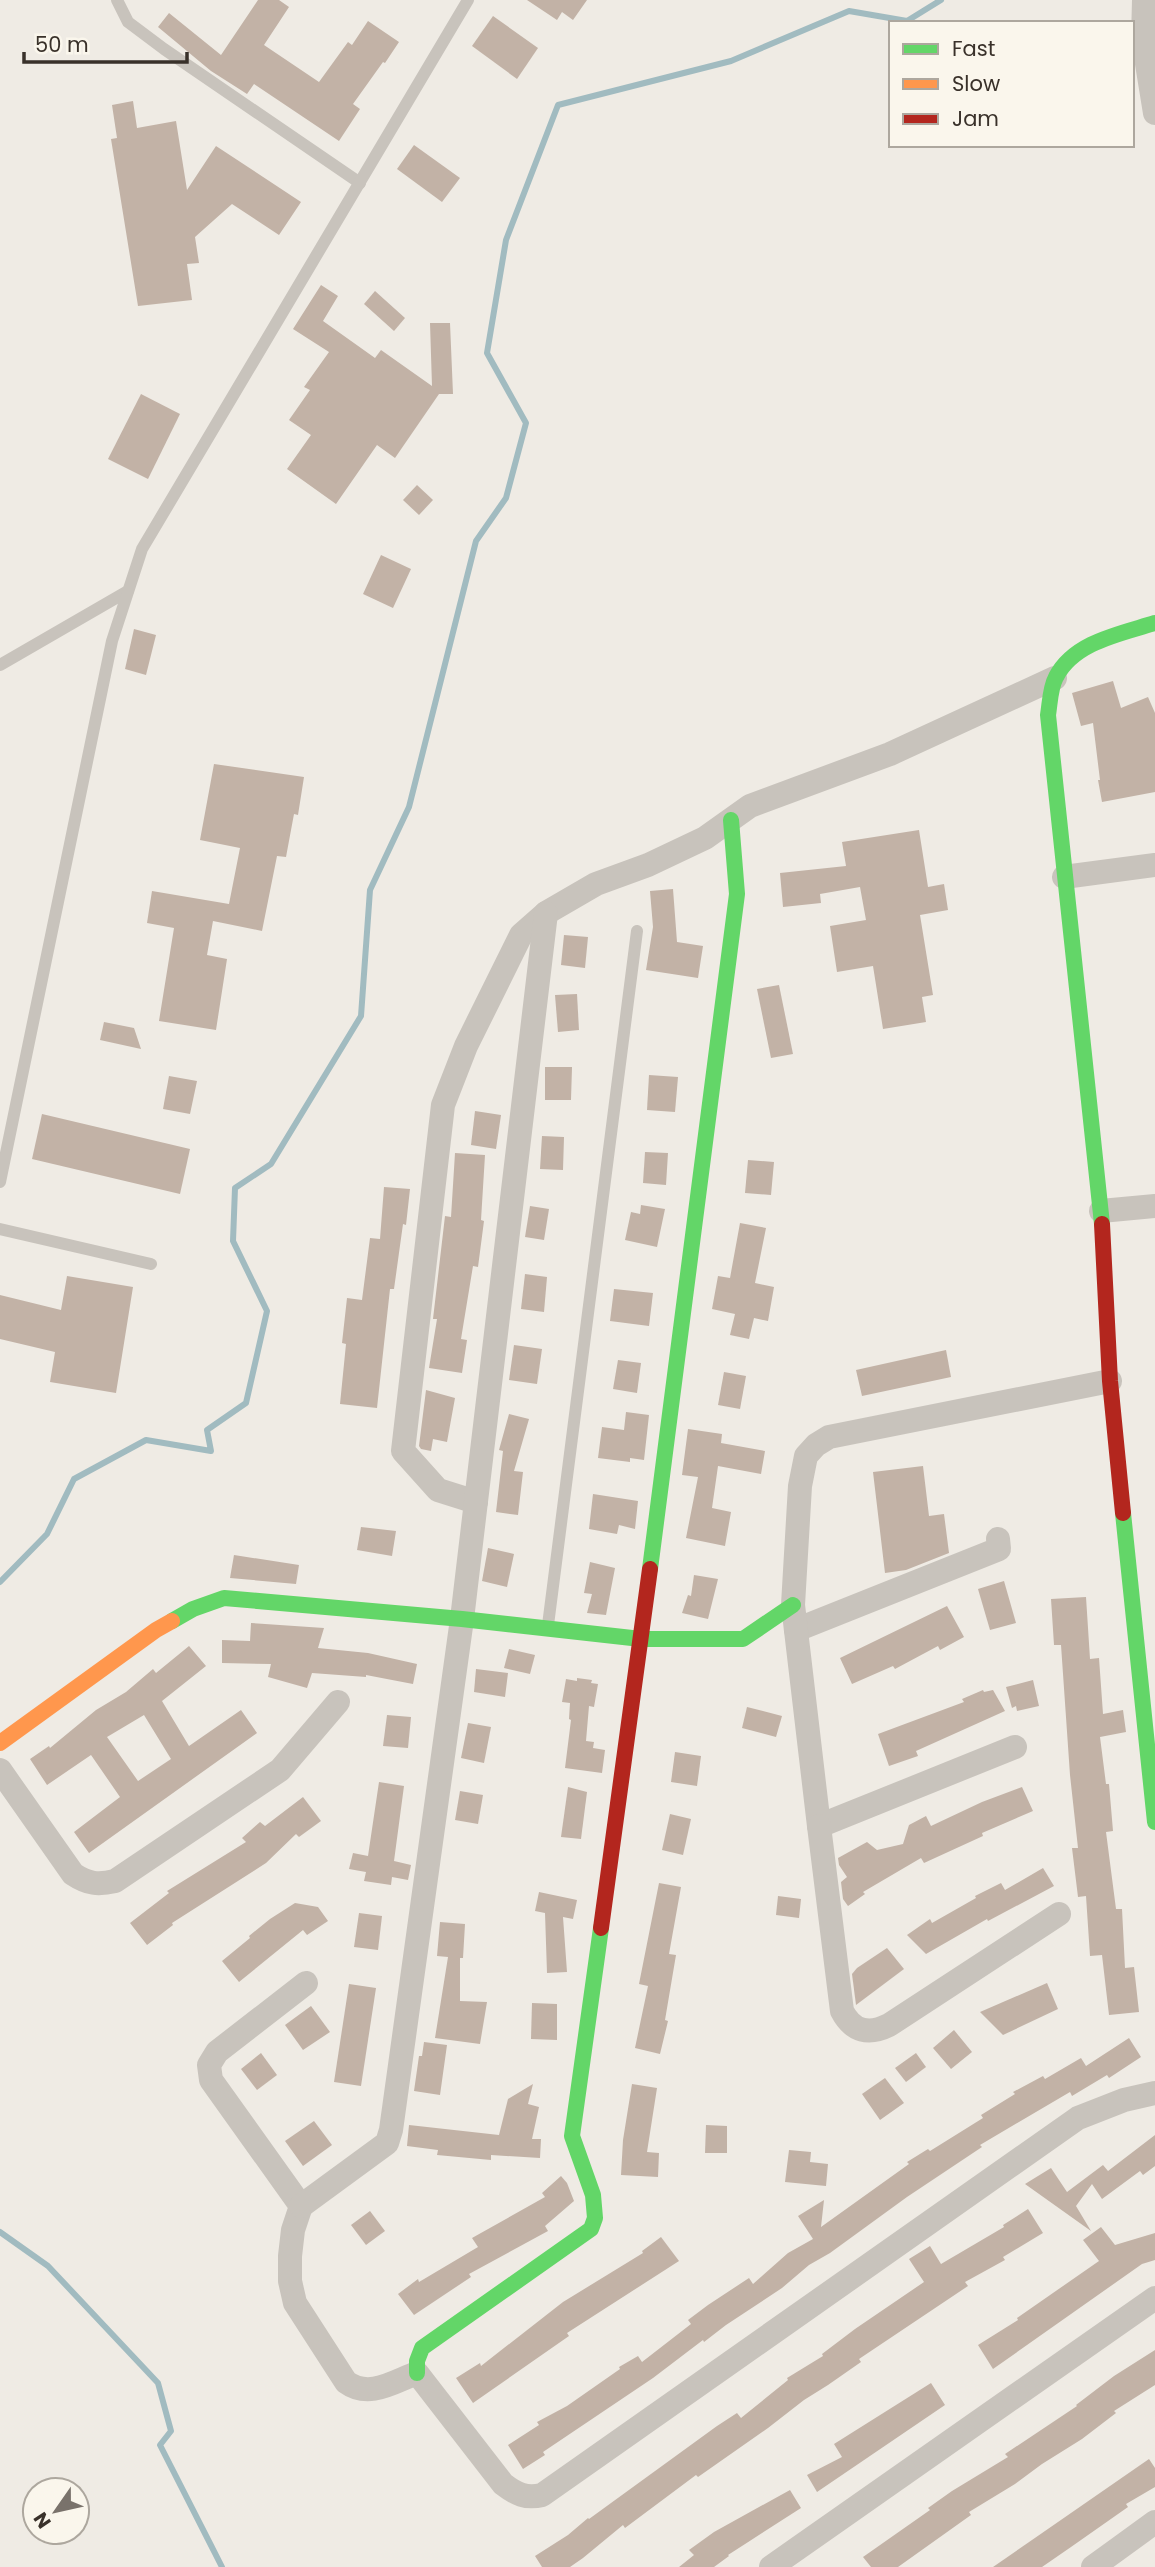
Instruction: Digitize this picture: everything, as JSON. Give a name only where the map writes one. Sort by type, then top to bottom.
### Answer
[{"type":"street","points":[[1144,0],[1143,40],[1155,113]]},
{"type":"street","points":[[476,1502],[438,1490],[403,1451],[443,1105],[466,1046],[521,936],[546,914],[597,884],[705,838],[750,806],[890,754],[1055,678],[1072,658],[1098,642],[1155,623]]},
{"type":"street","points":[[1055,678],[1048,715],[1101,1211],[1110,1381],[1155,1822]]},
{"type":"street","points":[[732,820],[737,894],[572,2136],[578,2163],[595,2199],[596,2219],[591,2229],[422,2348],[417,2361],[417,2373],[503,2484],[520,2495],[542,2495],[1078,2118],[1124,2100],[1155,2093]]},
{"type":"street","points":[[1064,877],[1155,865]]},
{"type":"street","points":[[417,2373],[369,2391],[356,2390],[346,2382],[295,2303],[290,2281],[289,2256],[293,2230],[301,2206],[384,2146],[389,2139],[462,1619],[546,914]]},
{"type":"street","points":[[1101,1211],[1155,1206]]},
{"type":"street","points":[[1059,1914],[878,2031],[864,2032],[847,2022],[842,2011],[793,1605],[800,1486],[806,1456],[816,1445],[829,1437],[1110,1381]]},
{"type":"street","points":[[796,1630],[999,1549],[998,1539]]},
{"type":"street","points":[[0,1743],[156,1630],[193,1609],[224,1598],[462,1619],[640,1639],[743,1639],[756,1633],[793,1605]]},
{"type":"street","points":[[0,1770],[73,1874],[85,1882],[99,1885],[115,1881],[281,1770],[338,1702]]},
{"type":"street","points":[[819,1826],[1015,1746]]},
{"type":"street","points":[[301,2206],[211,2080],[209,2073],[212,2058],[217,2052],[306,1983]]},
{"type":"street","points":[[771,2567],[1155,2298]]},
{"type":"street","points":[[1093,2567],[1155,2522]]},
{"type":"lane","points":[[117,0],[128,22],[163,49],[360,183]]},
{"type":"lane","points":[[0,1182],[112,641],[142,549],[468,0]]},
{"type":"lane","points":[[0,665],[128,591]]},
{"type":"lane","points":[[547,1629],[637,930]]},
{"type":"lane","points":[[0,1229],[151,1264]]},
{"type":"building","points":[[258,0],[279,0],[289,7],[264,45],[319,82],[348,42],[352,45],[368,21],[399,42],[353,104],[360,109],[339,141],[254,84],[247,94],[211,71],[158,27],[169,13],[221,55]]},
{"type":"building","points":[[527,0],[587,0],[573,20],[562,12],[557,20]]},
{"type":"building","points":[[493,16],[538,48],[517,79],[472,46]]},
{"type":"building","points":[[133,101],[137,128],[176,121],[187,190],[216,146],[301,202],[279,235],[232,204],[195,237],[199,263],[187,264],[192,300],[138,306],[111,139],[117,138],[112,105]]},
{"type":"building","points":[[414,145],[460,178],[442,202],[397,169]]},
{"type":"building","points":[[321,285],[338,296],[323,321],[375,358],[381,350],[432,386],[430,323],[450,323],[453,394],[439,394],[395,458],[377,445],[336,504],[287,469],[311,435],[289,420],[310,390],[304,387],[329,352],[293,329]]},
{"type":"building","points":[[375,291],[405,318],[394,331],[364,304]]},
{"type":"building","points":[[141,394],[180,414],[148,479],[108,459]]},
{"type":"building","points":[[417,485],[433,500],[419,515],[403,500]]},
{"type":"building","points":[[381,555],[411,569],[393,608],[363,594]]},
{"type":"building","points":[[134,629],[156,635],[146,675],[125,669]]},
{"type":"building","points":[[1113,681],[1121,708],[1148,697],[1155,713],[1155,792],[1102,802],[1093,723],[1081,726],[1072,693]]},
{"type":"building","points":[[214,764],[304,777],[298,815],[294,814],[286,857],[277,856],[262,931],[213,921],[207,955],[227,959],[216,1030],[159,1021],[174,928],[147,923],[152,891],[229,904],[240,848],[200,840]]},
{"type":"building","points":[[919,830],[928,887],[944,884],[948,910],[920,915],[933,995],[922,997],[926,1022],[883,1029],[873,966],[837,972],[830,926],[866,920],[860,887],[820,894],[821,903],[783,907],[780,873],[846,866],[842,842]]},
{"type":"building","points":[[673,889],[677,942],[703,946],[698,978],[646,970],[653,927],[650,891]]},
{"type":"building","points":[[564,935],[588,937],[585,968],[561,965]]},
{"type":"building","points":[[779,985],[793,1054],[771,1058],[757,989]]},
{"type":"building","points":[[577,994],[579,1030],[558,1032],[555,995]]},
{"type":"building","points":[[104,1022],[134,1028],[141,1049],[100,1040]]},
{"type":"building","points":[[545,1067],[572,1067],[571,1100],[545,1100]]},
{"type":"building","points":[[649,1075],[678,1077],[675,1112],[647,1110]]},
{"type":"building","points":[[169,1076],[197,1081],[190,1114],[163,1109]]},
{"type":"building","points":[[475,1111],[501,1115],[496,1149],[471,1145]]},
{"type":"building","points":[[42,1114],[190,1149],[180,1194],[32,1159]]},
{"type":"building","points":[[542,1136],[564,1137],[563,1170],[540,1169]]},
{"type":"building","points":[[645,1152],[668,1153],[666,1185],[643,1183]]},
{"type":"building","points":[[455,1153],[485,1155],[481,1220],[484,1221],[478,1267],[473,1266],[461,1339],[467,1340],[462,1373],[429,1368],[437,1319],[433,1319],[445,1216],[451,1217]]},
{"type":"building","points":[[748,1160],[774,1162],[771,1195],[745,1193]]},
{"type":"building","points":[[384,1187],[410,1189],[394,1289],[390,1289],[377,1408],[340,1404],[347,1298],[362,1300],[370,1238],[380,1239]]},
{"type":"building","points":[[641,1205],[665,1209],[657,1247],[625,1240],[631,1212],[640,1214]]},
{"type":"building","points":[[530,1206],[549,1209],[544,1240],[525,1237]]},
{"type":"building","points":[[740,1223],[766,1228],[755,1283],[774,1287],[768,1321],[754,1318],[749,1339],[730,1335],[735,1314],[712,1309],[718,1276],[730,1278]]},
{"type":"building","points":[[525,1274],[547,1277],[544,1312],[521,1309]]},
{"type":"building","points":[[67,1276],[133,1287],[116,1393],[50,1382],[55,1352],[0,1339],[0,1295],[61,1310]]},
{"type":"building","points":[[614,1289],[653,1293],[649,1326],[610,1321]]},
{"type":"building","points":[[514,1345],[542,1349],[537,1384],[509,1380]]},
{"type":"building","points":[[946,1350],[951,1377],[862,1396],[856,1370]]},
{"type":"building","points":[[618,1360],[641,1363],[637,1393],[613,1389]]},
{"type":"building","points":[[724,1372],[746,1376],[740,1409],[718,1405]]},
{"type":"building","points":[[426,1390],[455,1398],[447,1442],[433,1439],[431,1451],[419,1446]]},
{"type":"building","points":[[626,1412],[649,1415],[644,1460],[630,1458],[630,1462],[598,1458],[602,1427],[624,1430]]},
{"type":"building","points":[[509,1414],[529,1419],[514,1471],[523,1472],[518,1515],[496,1512],[503,1451],[499,1450]]},
{"type":"building","points":[[688,1429],[722,1434],[721,1443],[765,1451],[761,1474],[718,1466],[712,1508],[731,1512],[725,1546],[686,1538],[698,1477],[682,1475]]},
{"type":"building","points":[[923,1466],[929,1516],[944,1514],[949,1553],[906,1570],[885,1573],[873,1472]]},
{"type":"building","points":[[593,1494],[638,1501],[635,1529],[619,1525],[617,1534],[589,1529]]},
{"type":"building","points":[[361,1527],[396,1531],[392,1556],[357,1550]]},
{"type":"building","points":[[488,1548],[514,1554],[507,1587],[482,1581]]},
{"type":"building","points":[[234,1555],[299,1565],[296,1584],[230,1578]]},
{"type":"building","points":[[590,1562],[615,1568],[606,1615],[587,1613],[592,1594],[584,1593]]},
{"type":"building","points":[[694,1575],[718,1579],[708,1619],[682,1613],[688,1595],[691,1596]]},
{"type":"building","points":[[1004,1581],[1016,1623],[990,1630],[978,1589]]},
{"type":"building","points":[[1086,1597],[1090,1659],[1099,1658],[1103,1714],[1123,1710],[1126,1732],[1100,1737],[1106,1784],[1109,1784],[1113,1831],[1106,1832],[1116,1909],[1122,1909],[1125,1968],[1134,1967],[1139,2012],[1109,2015],[1102,1955],[1090,1956],[1086,1896],[1078,1897],[1072,1848],[1078,1848],[1061,1645],[1054,1645],[1051,1599]]},
{"type":"building","points":[[947,1606],[964,1637],[940,1650],[938,1646],[895,1669],[893,1666],[852,1684],[840,1658]]},
{"type":"building","points":[[251,1623],[324,1628],[318,1648],[368,1653],[417,1664],[413,1684],[366,1675],[312,1673],[307,1688],[268,1677],[271,1664],[222,1663],[222,1640],[250,1641]]},
{"type":"building","points":[[189,1646],[206,1666],[162,1701],[189,1746],[241,1710],[257,1733],[89,1853],[74,1832],[120,1797],[91,1755],[47,1785],[30,1759],[49,1746],[50,1748],[96,1710],[126,1692],[153,1669],[156,1673]],"holes":[[[144,1715],[171,1759],[138,1781],[107,1737]]]},
{"type":"building","points":[[509,1649],[535,1655],[530,1674],[504,1668]]},
{"type":"building","points":[[476,1669],[508,1673],[505,1697],[474,1692]]},
{"type":"building","points":[[577,1678],[592,1680],[591,1683],[598,1684],[594,1707],[589,1706],[586,1741],[594,1742],[593,1748],[605,1750],[602,1773],[565,1768],[571,1720],[570,1703],[562,1702],[566,1679],[577,1681]]},
{"type":"building","points":[[1033,1680],[1039,1706],[1017,1711],[1016,1706],[1012,1708],[1006,1687]]},
{"type":"building","points":[[983,1690],[993,1690],[1005,1711],[916,1751],[918,1756],[889,1766],[878,1734],[964,1702],[962,1699]]},
{"type":"building","points":[[747,1707],[782,1716],[776,1737],[742,1728]]},
{"type":"building","points":[[387,1715],[411,1717],[408,1748],[383,1746]]},
{"type":"building","points":[[468,1723],[491,1727],[484,1763],[461,1758]]},
{"type":"building","points":[[675,1752],[701,1756],[697,1786],[671,1782]]},
{"type":"building","points":[[379,1782],[404,1786],[394,1861],[411,1865],[408,1880],[392,1877],[391,1885],[364,1881],[366,1872],[349,1869],[353,1853],[368,1856]]},
{"type":"building","points":[[568,1787],[587,1792],[581,1839],[561,1837]]},
{"type":"building","points":[[1022,1787],[1033,1811],[982,1833],[983,1836],[924,1863],[921,1858],[863,1892],[865,1894],[848,1906],[843,1899],[841,1882],[847,1877],[838,1858],[867,1842],[877,1850],[903,1844],[909,1825],[926,1816],[931,1826]]},
{"type":"building","points":[[460,1791],[483,1795],[478,1824],[455,1820]]},
{"type":"building","points":[[303,1797],[321,1821],[299,1837],[296,1834],[266,1863],[172,1923],[173,1925],[147,1945],[130,1923],[169,1893],[167,1891],[246,1842],[242,1838],[260,1822],[265,1826]]},
{"type":"building","points":[[670,1814],[691,1819],[683,1855],[662,1850]]},
{"type":"building","points":[[1043,1868],[1054,1886],[988,1921],[987,1919],[926,1954],[907,1935],[930,1919],[932,1923],[1001,1883],[1005,1890]]},
{"type":"building","points":[[659,1883],[681,1887],[669,1954],[676,1955],[665,2020],[668,2021],[660,2054],[635,2048],[648,1986],[639,1984]]},
{"type":"building","points":[[539,1892],[577,1900],[573,1919],[563,1917],[567,1972],[547,1973],[545,1913],[535,1911]]},
{"type":"building","points":[[778,1896],[801,1899],[799,1918],[776,1915]]},
{"type":"building","points":[[295,1903],[318,1907],[328,1921],[307,1935],[303,1930],[239,1982],[222,1961],[270,1919]]},
{"type":"building","points":[[359,1913],[382,1916],[378,1950],[354,1947]]},
{"type":"building","points":[[440,1922],[465,1924],[463,1958],[460,1958],[460,2001],[487,2002],[480,2044],[435,2038],[448,1957],[437,1956]]},
{"type":"building","points":[[887,1948],[904,1969],[856,2005],[852,1974]]},
{"type":"building","points":[[1047,1983],[1058,2009],[1003,2035],[980,2012]]},
{"type":"building","points":[[349,1984],[376,1988],[361,2086],[334,2082]]},
{"type":"building","points":[[532,2003],[557,2004],[557,2040],[531,2039]]},
{"type":"building","points":[[311,2006],[330,2032],[303,2050],[285,2025]]},
{"type":"building","points":[[954,2030],[972,2052],[951,2069],[933,2048]]},
{"type":"building","points":[[1129,2038],[1141,2057],[1109,2078],[1107,2075],[1072,2096],[1070,2092],[980,2145],[982,2147],[809,2265],[782,2288],[704,2342],[703,2340],[653,2378],[543,2452],[545,2455],[523,2469],[508,2445],[539,2425],[537,2422],[567,2406],[620,2369],[619,2367],[638,2356],[642,2362],[691,2324],[688,2320],[708,2305],[749,2278],[753,2284],[788,2253],[813,2239],[798,2216],[824,2200],[821,2227],[909,2164],[907,2162],[983,2118],[981,2115],[1015,2094],[1013,2092],[1043,2076],[1045,2079],[1081,2058],[1086,2066]]},
{"type":"building","points":[[424,2042],[447,2045],[440,2095],[414,2091]]},
{"type":"building","points":[[261,2053],[277,2075],[257,2090],[241,2069]]},
{"type":"building","points":[[916,2053],[926,2067],[906,2082],[895,2068]]},
{"type":"building","points":[[885,2078],[904,2103],[880,2120],[862,2094]]},
{"type":"building","points":[[533,2084],[528,2104],[539,2107],[532,2139],[541,2139],[540,2158],[491,2155],[491,2160],[437,2155],[438,2150],[407,2146],[409,2125],[499,2135],[508,2099]]},
{"type":"building","points":[[632,2084],[657,2088],[647,2152],[659,2153],[658,2177],[621,2175],[623,2140]]},
{"type":"building","points":[[314,2121],[332,2145],[303,2166],[285,2141]]},
{"type":"building","points":[[706,2125],[727,2126],[727,2153],[705,2153]]},
{"type":"building","points":[[1155,2135],[1155,2166],[1143,2175],[1140,2171],[1102,2199],[1092,2184],[1076,2206],[1091,2231],[1025,2184],[1051,2168],[1067,2192],[1103,2165],[1108,2171]]},
{"type":"building","points":[[789,2150],[811,2152],[810,2162],[828,2164],[826,2186],[785,2182]]},
{"type":"building","points":[[561,2176],[574,2201],[545,2226],[548,2231],[469,2274],[471,2277],[414,2315],[398,2294],[418,2279],[419,2282],[478,2247],[472,2238],[545,2197],[542,2193]]},
{"type":"building","points":[[1028,2209],[1043,2233],[1003,2257],[1005,2260],[965,2282],[968,2286],[859,2359],[861,2362],[698,2477],[696,2475],[625,2528],[623,2525],[570,2567],[542,2567],[535,2556],[717,2426],[737,2413],[741,2418],[788,2380],[787,2378],[823,2356],[822,2354],[855,2329],[924,2282],[909,2259],[930,2246],[941,2264],[1004,2227],[1003,2225]]},
{"type":"building","points":[[370,2211],[385,2231],[366,2245],[351,2225]]},
{"type":"building","points":[[1101,2227],[1115,2245],[1155,2233],[1155,2260],[1142,2264],[993,2369],[978,2345],[1018,2320],[1017,2318],[1099,2261],[1083,2240]]},
{"type":"building","points":[[661,2237],[679,2261],[567,2333],[569,2336],[473,2403],[456,2378],[480,2363],[481,2366],[563,2302],[643,2253],[642,2251]]},
{"type":"building","points":[[1155,2350],[1155,2385],[1114,2411],[1116,2413],[1082,2439],[969,2512],[971,2515],[898,2567],[871,2567],[863,2557],[930,2510],[928,2508],[952,2491],[1008,2457],[1005,2454],[1077,2406],[1114,2376]]},
{"type":"building","points":[[931,2383],[945,2405],[817,2492],[807,2475],[842,2457],[834,2444]]},
{"type":"building","points":[[1149,2459],[1155,2468],[1155,2487],[1126,2504],[1128,2507],[1071,2547],[1042,2567],[993,2567]]},
{"type":"building","points":[[790,2490],[801,2508],[714,2567],[679,2567],[694,2555],[689,2550],[714,2532]]},
{"type":"waterway","points":[[0,1582],[47,1534],[74,1479],[146,1440],[211,1451],[207,1430],[246,1403],[267,1311],[233,1241],[235,1188],[271,1164],[361,1016],[370,890],[409,807],[476,541],[506,498],[526,423],[487,353],[506,240],[558,105],[731,61],[849,11],[907,21],[941,0]]},
{"type":"waterway","points":[[0,2232],[48,2266],[158,2383],[171,2431],[160,2445],[222,2567]]},
{"type":"traffic: fast","points":[[1102,1224],[1048,715],[1054,681],[1074,655],[1099,641],[1155,623]]},
{"type":"traffic: fast","points":[[650,1569],[737,894],[731,820]]},
{"type":"traffic: fast","points":[[1123,1513],[1155,1822]]},
{"type":"traffic: fast","points":[[172,1621],[193,1609],[224,1598],[462,1619],[641,1639],[743,1639],[793,1605]]},
{"type":"traffic: fast","points":[[417,2373],[417,2361],[422,2348],[591,2229],[595,2218],[593,2195],[572,2136],[601,1928]]},
{"type":"traffic: slow","points":[[0,1743],[172,1621]]},
{"type":"traffic: jam","points":[[1102,1224],[1110,1381],[1123,1513]]},
{"type":"traffic: jam","points":[[601,1928],[650,1569]]}]
